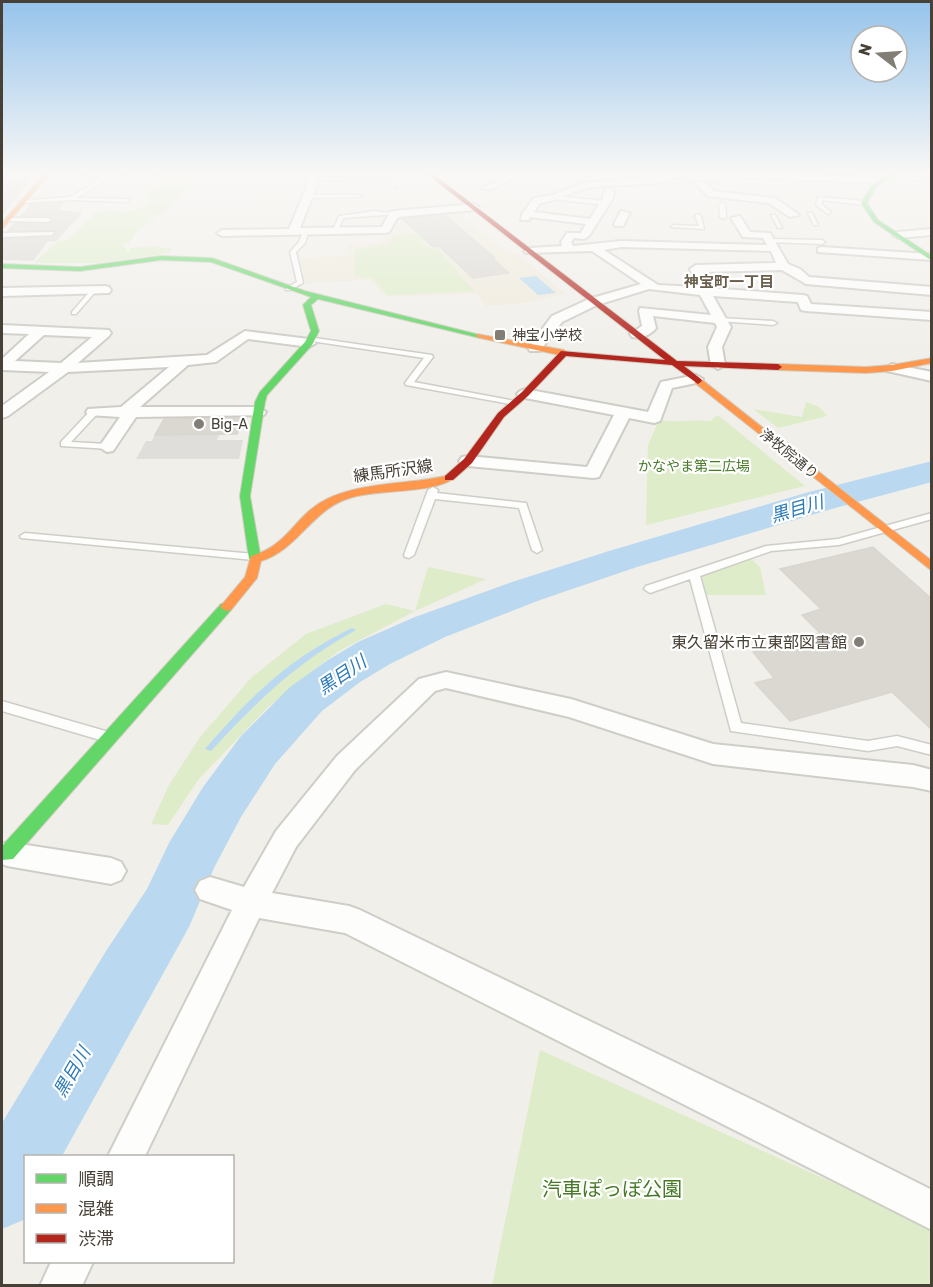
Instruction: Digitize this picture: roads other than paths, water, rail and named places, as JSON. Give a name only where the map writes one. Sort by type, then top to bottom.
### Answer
[{"type":"street","name":"浄牧院通り","points":[[514,234],[530,251],[593,302],[696,380],[932,567]]},
{"type":"street","points":[[568,249],[566,242],[571,236],[585,234]]},
{"type":"street","points":[[746,234],[766,236],[773,245],[783,267]]},
{"type":"street","points":[[898,235],[909,234]]},
{"type":"street","points":[[898,235],[919,247],[931,258]]},
{"type":"street","points":[[530,251],[594,248],[621,244],[773,245]]},
{"type":"street","points":[[822,246],[931,258]]},
{"type":"street","points":[[594,248],[655,288],[803,299],[806,307],[932,316]]},
{"type":"street","points":[[2,269],[80,269],[161,258],[200,258],[222,263],[288,289],[564,353],[674,363],[892,368],[932,377]]},
{"type":"street","points":[[718,365],[716,347],[724,327],[704,291],[696,269],[783,267],[796,271],[806,280],[932,291]]},
{"type":"street","points":[[535,348],[557,320],[593,302],[651,285]]},
{"type":"street","points":[[2,292],[99,291]]},
{"type":"street","points":[[3,856],[111,738],[250,578],[255,558],[245,496],[258,412],[263,394],[310,341],[315,330],[307,305],[317,296]]},
{"type":"street","points":[[637,334],[650,328],[645,311],[720,320]]},
{"type":"street","points":[[2,329],[104,333],[63,368],[4,409]]},
{"type":"street","points":[[2,366],[40,331]]},
{"type":"street","points":[[2,366],[63,368],[138,366],[211,359],[245,335],[310,341]]},
{"type":"street","name":"練馬所沢線","points":[[255,558],[274,553],[306,518],[330,501],[378,487],[433,489],[453,476],[468,461],[501,415],[564,353]]},
{"type":"street","points":[[892,368],[932,360]]},
{"type":"street","points":[[107,447],[128,412],[183,362]]},
{"type":"street","points":[[520,398],[654,418],[666,385],[696,380]]},
{"type":"street","points":[[94,412],[258,412]]},
{"type":"street","points":[[468,461],[593,472],[624,412]]},
{"type":"street","points":[[126,1155],[251,903],[286,839],[346,763],[427,685],[446,680],[571,708],[713,754],[914,776],[932,780]]},
{"type":"street","points":[[3,856],[111,871]]},
{"type":"street","points":[[210,890],[251,903],[348,920],[746,1116],[932,1211]]},
{"type":"street","points":[[60,1286],[72,1263]]},
{"type":"lane","points":[[2,235],[25,234]]},
{"type":"lane","points":[[288,289],[300,283],[293,252],[302,243],[305,234]]},
{"type":"lane","points":[[773,245],[822,246]]},
{"type":"lane","points":[[75,313],[99,291]]},
{"type":"lane","points":[[720,320],[773,323]]},
{"type":"lane","points":[[310,341],[429,357],[409,383],[520,398]]},
{"type":"lane","points":[[94,412],[64,444],[107,447]]},
{"type":"lane","points":[[410,555],[433,489],[523,505],[537,550]]},
{"type":"lane","points":[[650,589],[770,548],[839,542],[932,516]]},
{"type":"lane","points":[[25,536],[255,558]]},
{"type":"lane","points":[[694,574],[736,727],[868,746],[897,741],[932,750]]},
{"type":"lane","points":[[2,706],[111,738]]},
{"type":"water","points":[[536,276],[556,293],[538,295],[519,278]]},
{"type":"water","points":[[352,628],[356,630],[314,656],[278,684],[211,751],[205,749],[255,695],[289,666]]},
{"type":"waterway","name":"黒目川","points":[[2,1192],[128,972],[168,908],[189,860],[222,802],[258,750],[306,699],[344,671],[374,653],[430,627],[526,591],[623,559],[822,500],[932,471]]},
{"type":"place","name":"神宝小学校","points":[[500,335]]},
{"type":"place","name":"Big-A","points":[[199,424]]},
{"type":"place","name":"東久留米市立東部図書館","points":[[859,642]]},
{"type":"district","name":"神宝町一丁目","points":[[729,282]]},
{"type":"park label","name":"かなやま第二広場","points":[[694,466]]},
{"type":"park label","name":"汽車ぽっぽ公園","points":[[612,1189]]}]
